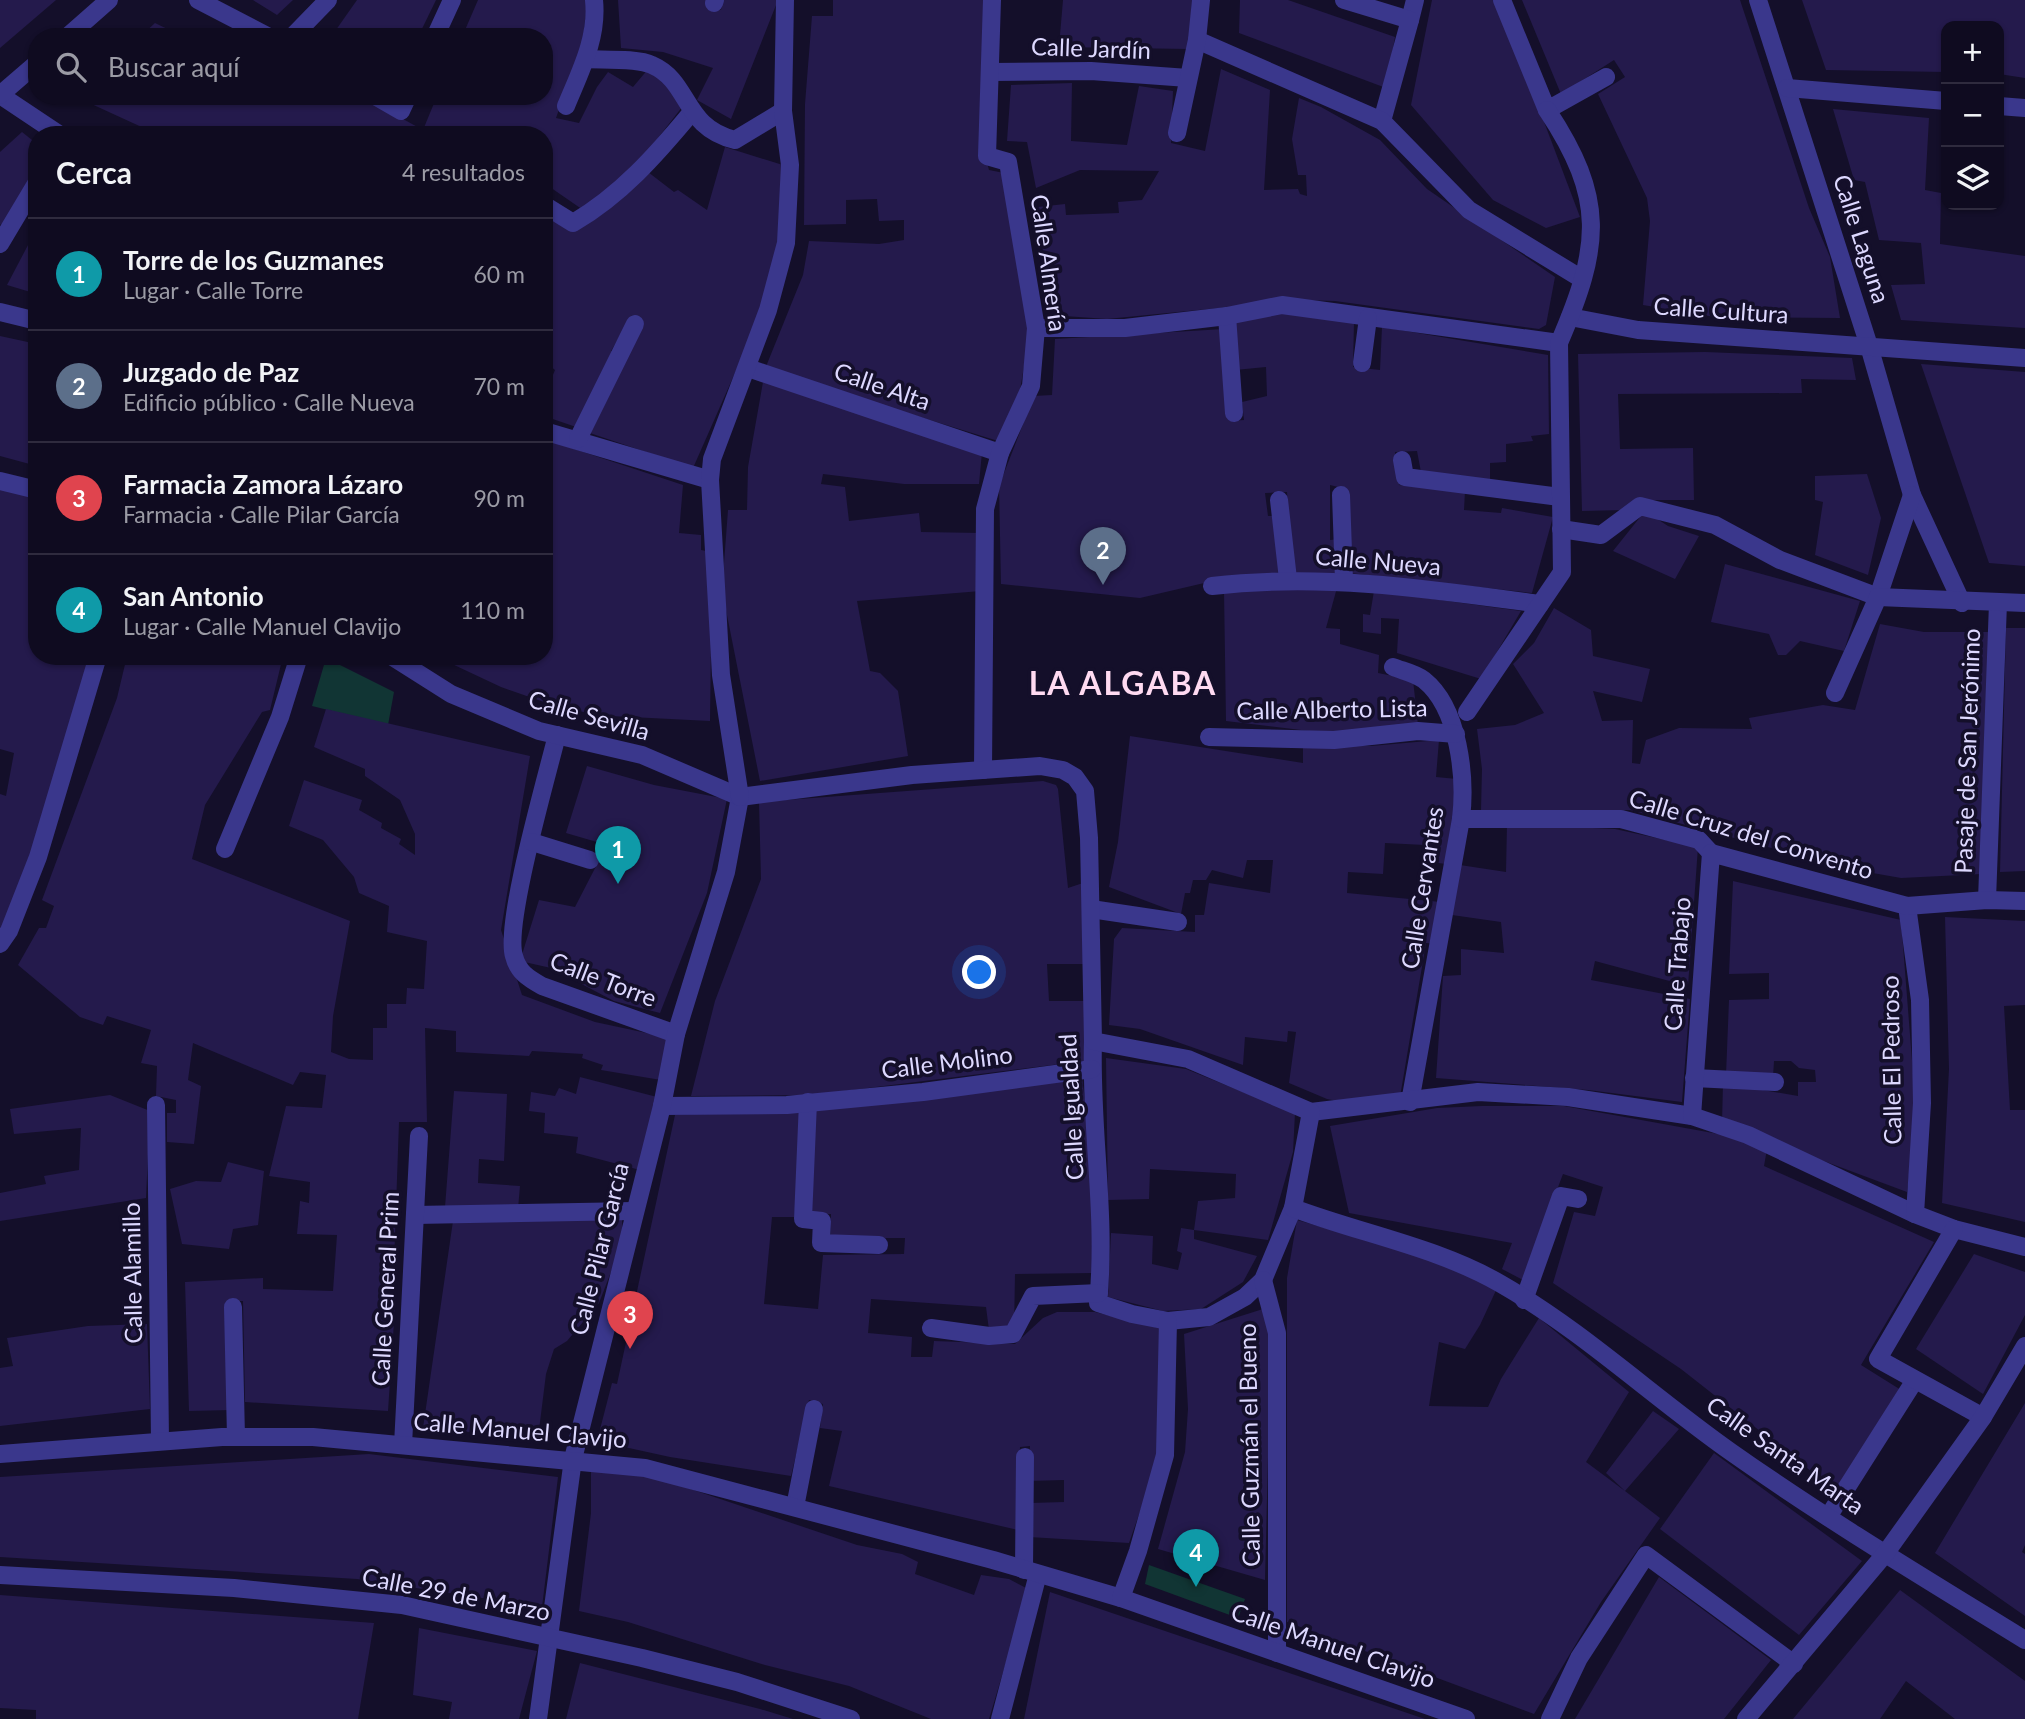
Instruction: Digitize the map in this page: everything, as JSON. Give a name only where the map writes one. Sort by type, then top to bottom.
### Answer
[{"type":"street","points":[[77,28],[109,0]]},
{"type":"street","points":[[198,0],[252,28]]},
{"type":"street","points":[[301,28],[328,0]]},
{"type":"street","points":[[439,28],[452,0]]},
{"type":"street","points":[[566,106],[586,59],[596,15],[594,0]]},
{"type":"street","name":"Calle Pilar García","points":[[538,1719],[573,1459],[662,1106],[676,1034],[726,872],[740,797],[721,675],[710,480],[712,459],[772,299],[786,243],[790,165],[783,111],[785,0]]},
{"type":"street","name":"Calle Almería","points":[[983,770],[985,509],[1000,453],[1031,386],[1036,328],[1008,162],[987,156],[992,0]]},
{"type":"street","points":[[1177,133],[1197,40],[1201,0]]},
{"type":"street","points":[[1344,0],[1410,20]]},
{"type":"street","points":[[1382,121],[1415,0]]},
{"type":"street","points":[[1467,712],[1562,572],[1559,343],[1582,279],[1591,241],[1591,202],[1580,166],[1547,110],[1502,0]]},
{"type":"street","name":"Calle Laguna","points":[[1758,0],[1869,346],[1912,495],[1962,603]]},
{"type":"street","points":[[1197,40],[1382,121],[1469,210],[1582,279]]},
{"type":"street","points":[[586,59],[651,64],[667,76],[685,97],[691,113],[716,135],[735,140],[783,111]]},
{"type":"street","points":[[28,71],[0,95],[46,126]]},
{"type":"street","name":"Calle Jardín","points":[[991,72],[1091,71],[1188,78]]},
{"type":"street","points":[[1547,110],[1606,77]]},
{"type":"street","points":[[1787,88],[1941,101]]},
{"type":"street","points":[[391,105],[401,111],[404,105]]},
{"type":"street","points":[[2004,106],[2025,108]]},
{"type":"street","points":[[553,211],[573,223],[600,208],[637,175],[691,113]]},
{"type":"street","points":[[0,244],[28,197]]},
{"type":"street","points":[[1036,328],[1125,328],[1227,316],[1282,305],[1559,343]]},
{"type":"street","points":[[0,312],[28,319]]},
{"type":"street","points":[[1227,316],[1234,413]]},
{"type":"street","name":"Calle Cultura","points":[[1570,317],[1638,330],[2025,358]]},
{"type":"street","points":[[1362,363],[1368,318]]},
{"type":"street","points":[[578,439],[635,324]]},
{"type":"street","name":"Calle Alta","points":[[748,368],[1000,453]]},
{"type":"street","points":[[553,433],[710,480]]},
{"type":"street","points":[[1402,460],[1405,477],[1560,497]]},
{"type":"street","points":[[0,481],[28,488]]},
{"type":"street","points":[[1341,495],[1344,580]]},
{"type":"street","points":[[1835,693],[1878,597],[1912,495]]},
{"type":"street","points":[[1279,500],[1288,579]]},
{"type":"street","points":[[1561,529],[1601,535],[1640,506],[1715,525],[1780,560],[1878,597],[1962,603],[2025,603]]},
{"type":"street","name":"Calle Nueva","points":[[1212,586],[1288,579],[1344,580],[1540,604]]},
{"type":"street","name":"Pasaje de San Jerónimo","points":[[1987,900],[1998,603]]},
{"type":"street","points":[[0,943],[9,931],[38,858],[95,665]]},
{"type":"street","points":[[225,849],[280,717],[296,665]]},
{"type":"street","name":"Calle Sevilla","points":[[415,665],[451,694],[557,735],[642,755],[740,797]]},
{"type":"street","name":"Calle Cervantes","points":[[1393,667],[1424,680],[1452,718],[1461,819],[1410,1102]]},
{"type":"street","name":"Calle Alberto Lista","points":[[1209,737],[1334,740],[1418,731],[1455,734]]},
{"type":"street","name":"Calle Torre","points":[[557,735],[514,927],[513,955],[522,974],[542,986],[676,1034]]},
{"type":"street","name":"Calle Igualdad","points":[[983,770],[1040,765],[1063,770],[1075,777],[1085,791],[1091,909],[1092,1069],[1101,1183],[1099,1298]]},
{"type":"street","points":[[740,797],[912,775],[983,770]]},
{"type":"street","name":"Calle Cruz del Convento","points":[[1461,819],[1621,819],[1699,840],[1711,853],[1907,906],[1987,900],[2025,901]]},
{"type":"street","points":[[532,842],[590,860]]},
{"type":"street","name":"Calle Trabajo","points":[[1692,1116],[1711,853]]},
{"type":"street","name":"Calle El Pedroso","points":[[1907,906],[1920,1000],[1922,1103],[1915,1214]]},
{"type":"street","points":[[1091,909],[1178,922]]},
{"type":"street","points":[[1093,1041],[1188,1059],[1311,1112],[1478,1092],[1569,1097],[1692,1116],[1748,1135],[1915,1214],[1954,1229],[2025,1247]]},
{"type":"street","name":"Calle Molino","points":[[662,1106],[807,1102],[923,1092],[1092,1069]]},
{"type":"street","points":[[1694,1078],[1775,1082]]},
{"type":"street","points":[[807,1102],[803,1219],[822,1221],[821,1242],[879,1245]]},
{"type":"street","name":"Calle Alamillo","points":[[156,1105],[160,1441]]},
{"type":"street","points":[[931,1328],[989,1336],[1013,1334],[1033,1296],[1099,1298],[1132,1314],[1168,1321],[1209,1317],[1245,1297],[1263,1280],[1293,1208],[1311,1112]]},
{"type":"street","name":"Calle General Prim","points":[[402,1445],[419,1136]]},
{"type":"street","points":[[1524,1300],[1561,1196],[1578,1199]]},
{"type":"street","name":"Calle Santa Marta","points":[[1293,1208],[1346,1228],[1433,1252],[1500,1284],[1596,1350],[1731,1452],[1885,1554],[2025,1640]]},
{"type":"street","points":[[415,1215],[634,1211]]},
{"type":"street","points":[[1954,1229],[1878,1359],[1983,1417]]},
{"type":"street","name":"Calle Guzmán el Bueno","points":[[1263,1280],[1277,1333],[1277,1653]]},
{"type":"street","points":[[233,1307],[236,1437]]},
{"type":"street","points":[[1121,1598],[1138,1551],[1165,1455],[1168,1321]]},
{"type":"street","points":[[1746,1719],[1885,1554],[1983,1417],[2025,1346]]},
{"type":"street","points":[[1828,1517],[1915,1380]]},
{"type":"street","points":[[795,1507],[814,1409]]},
{"type":"street","name":"Calle Manuel Clavijo","points":[[0,1454],[160,1441],[313,1437],[573,1459],[645,1468],[1121,1598],[1466,1719]]},
{"type":"street","points":[[1000,1719],[1031,1572],[1025,1457]]},
{"type":"street","points":[[1550,1719],[1579,1658],[1646,1555],[1794,1664]]},
{"type":"street","name":"Calle 29 de Marzo","points":[[0,1574],[234,1588],[402,1605],[737,1682],[851,1719]]},
{"type":"green space","points":[[324,665],[340,665],[394,692],[388,725],[312,706]]},
{"type":"green space","points":[[1149,1565],[1245,1599],[1238,1618],[1145,1584]]},
{"type":"building","points":[[0,0],[56,0],[0,48]]},
{"type":"building","points":[[253,0],[293,0],[277,15]]},
{"type":"building","points":[[357,0],[436,0],[422,28],[337,28]]},
{"type":"building","points":[[478,0],[587,0],[583,41],[556,118],[579,123],[597,87],[608,72],[633,87],[649,68],[686,102],[619,188],[586,212],[553,189],[553,126],[425,126],[433,105],[553,105],[553,28],[466,28]]},
{"type":"building","points":[[618,0],[710,0],[709,5],[721,10],[723,0],[778,0],[731,119],[697,100],[713,68],[663,52],[621,48]]},
{"type":"building","points":[[833,0],[983,0],[984,152],[989,170],[1004,173],[1030,331],[1019,396],[998,441],[765,369],[803,275],[809,241],[879,244],[904,240],[904,220],[879,221],[877,199],[846,200],[846,224],[804,225],[805,104],[812,16],[833,16]]},
{"type":"building","points":[[1063,0],[1192,0],[1189,49],[1059,47]]},
{"type":"building","points":[[1240,0],[1288,0],[1395,37],[1386,88],[1239,33]]},
{"type":"building","points":[[1432,0],[1498,0],[1580,217],[1546,228],[1493,200],[1411,105]]},
{"type":"building","points":[[1522,0],[1740,0],[1809,208],[1830,257],[1840,318],[1715,317],[1643,305],[1650,221],[1647,198],[1598,94],[1625,77],[1614,60],[1561,94]]},
{"type":"building","points":[[1802,0],[2025,0],[2025,78],[2004,75],[2004,21],[1941,21],[1941,72],[1826,70]]},
{"type":"building","points":[[155,23],[165,28],[150,28]]},
{"type":"building","points":[[1221,69],[1270,90],[1264,190],[1298,189],[1300,194],[1307,196],[1306,175],[1298,175],[1292,139],[1299,98],[1321,107],[1380,140],[1427,189],[1555,277],[1546,325],[1539,329],[1335,301],[1300,300],[1107,319],[1050,315],[1038,207],[1065,204],[1066,215],[1119,213],[1118,202],[1142,200],[1159,171],[1080,170],[1036,188],[1027,142],[1007,141],[1011,85],[1072,83],[1071,141],[1127,145],[1139,86],[1173,91],[1171,143],[1205,151]]},
{"type":"building","points":[[94,105],[377,105],[416,126],[139,126]]},
{"type":"building","points":[[1833,109],[1929,118],[1925,190],[1941,193],[1940,244],[2025,256],[2025,328],[1901,320],[1891,285],[1925,284],[1921,243],[1879,240],[1865,182],[1854,180]]},
{"type":"building","points":[[22,132],[28,137],[28,181],[10,218],[0,225],[0,152]]},
{"type":"building","points":[[725,147],[786,166],[781,231],[764,307],[693,468],[584,431],[641,319],[632,315],[611,351],[619,353],[579,428],[553,419],[553,216],[575,227],[648,172],[674,192],[678,190],[707,210]]},
{"type":"building","points":[[28,245],[28,291],[7,285]]},
{"type":"building","points":[[1269,313],[1315,314],[1314,318],[1354,322],[1353,367],[1380,370],[1382,327],[1548,355],[1549,434],[1531,436],[1533,441],[1506,444],[1506,462],[1490,463],[1490,482],[1421,472],[1417,451],[1395,452],[1399,485],[1465,491],[1464,510],[1501,513],[1502,508],[1553,517],[1532,593],[1349,573],[1346,489],[1330,485],[1330,540],[1340,539],[1338,574],[1292,574],[1287,492],[1265,493],[1268,516],[1276,516],[1283,572],[1217,580],[1140,598],[1001,584],[999,486],[1034,396],[1052,395],[1055,339],[1224,329],[1230,421],[1244,420],[1242,402],[1267,396],[1266,367],[1235,370],[1234,322]]},
{"type":"building","points":[[0,336],[28,342],[28,464],[0,456]]},
{"type":"building","points":[[1705,352],[1852,358],[1856,380],[1801,379],[1802,393],[1618,394],[1620,449],[1693,448],[1694,500],[1640,500],[1624,510],[1582,511],[1578,354]]},
{"type":"building","points":[[1921,364],[2025,372],[2025,566],[1989,563]]},
{"type":"building","points":[[763,382],[982,452],[979,484],[904,484],[823,474],[821,484],[845,487],[849,521],[919,513],[921,532],[981,533],[981,591],[857,601],[870,671],[880,673],[898,691],[908,756],[760,781],[722,590],[728,510],[747,510],[748,467]]},
{"type":"building","points":[[553,442],[683,485],[679,533],[701,535],[701,550],[706,551],[706,568],[712,568],[710,721],[611,716],[564,709],[501,687],[454,665],[553,665]]},
{"type":"building","points":[[1867,474],[1881,518],[1868,575],[1815,555],[1823,502],[1815,500],[1815,476]]},
{"type":"building","points":[[0,488],[28,496],[28,665],[89,665],[76,715],[5,931],[0,929],[0,794],[6,796],[14,753],[0,749]]},
{"type":"building","points":[[1645,511],[1668,526],[1699,536],[1675,579],[1613,551]]},
{"type":"building","points":[[1725,564],[1860,601],[1844,651],[1800,641],[1786,655],[1778,655],[1769,634],[1711,622]]},
{"type":"building","points":[[1338,584],[1326,628],[1340,629],[1340,644],[1379,655],[1378,673],[1413,680],[1418,725],[1334,734],[1226,721],[1224,591]]},
{"type":"building","points":[[1374,591],[1521,611],[1481,679],[1397,653],[1399,619],[1381,618],[1381,634],[1363,632],[1363,614],[1370,615]]},
{"type":"building","points":[[1554,608],[1591,630],[1593,656],[1650,669],[1642,702],[1593,691],[1602,721],[1633,720],[1632,763],[1640,764],[1646,740],[1679,728],[1752,729],[1749,718],[1823,705],[1855,710],[1880,624],[1924,632],[1991,632],[1982,874],[1901,878],[1850,869],[1630,810],[1481,810],[1482,769],[1477,729],[1515,725],[1544,713],[1513,664],[1534,643]]},
{"type":"building","points":[[2006,628],[2025,628],[2025,871],[2000,872]]},
{"type":"building","points":[[125,665],[281,665],[270,710],[262,712],[205,805],[192,859],[350,921],[333,1016],[331,1052],[349,1059],[373,1060],[373,1028],[387,1028],[387,1004],[406,1004],[407,988],[424,989],[427,941],[387,932],[389,906],[359,893],[354,877],[323,840],[289,826],[304,780],[362,800],[359,810],[382,823],[381,828],[401,839],[399,844],[415,855],[415,834],[400,800],[365,776],[365,769],[314,747],[326,709],[530,756],[501,930],[522,995],[595,1022],[670,1038],[661,1080],[601,1070],[603,1065],[582,1058],[583,1054],[532,1051],[529,1056],[456,1052],[456,1031],[425,1028],[427,1122],[399,1122],[393,1292],[396,1292],[388,1411],[245,1402],[243,1301],[226,1301],[232,1410],[189,1411],[185,1282],[263,1278],[263,1289],[333,1291],[337,1235],[297,1234],[300,1201],[309,1203],[310,1182],[269,1176],[286,1106],[322,1108],[326,1075],[300,1072],[293,1085],[193,1043],[188,1080],[201,1086],[194,1144],[167,1142],[167,1113],[176,1113],[176,1100],[156,1096],[157,1066],[141,1063],[151,1030],[107,1016],[103,1025],[80,1017],[18,965],[39,928],[46,928],[54,906],[42,900],[117,698]]},
{"type":"building","points":[[1130,736],[1303,763],[1303,746],[1371,746],[1439,740],[1436,777],[1457,779],[1446,864],[1423,861],[1425,845],[1385,843],[1383,874],[1348,872],[1347,893],[1441,902],[1437,944],[1426,943],[1400,1097],[1348,1103],[1327,1099],[1289,1083],[1296,1032],[1288,1031],[1287,1042],[1245,1037],[1243,1065],[1140,1029],[1109,1025],[1114,939],[1122,928],[1195,932],[1195,915],[1204,915],[1209,883],[1270,893],[1273,860],[1247,860],[1243,878],[1212,870],[1206,880],[1193,880],[1190,893],[1185,893],[1181,914],[1109,887],[1118,842]]},
{"type":"building","points":[[587,766],[654,785],[727,799],[707,893],[660,1013],[614,1001],[551,968],[520,961],[539,900],[575,907],[607,845],[566,833]]},
{"type":"building","points":[[1043,781],[1056,785],[1058,789],[1068,888],[1086,882],[1087,964],[1047,964],[1049,1001],[1086,1001],[1085,1061],[812,1095],[691,1096],[715,1001],[761,879],[759,802]]},
{"type":"building","points":[[1507,824],[1615,829],[1698,847],[1688,986],[1595,961],[1591,980],[1690,999],[1682,1102],[1588,1090],[1436,1078],[1443,976],[1461,975],[1461,949],[1504,953],[1501,922],[1452,915],[1460,865],[1506,872]]},
{"type":"building","points":[[1733,881],[1901,920],[1913,1073],[1914,1133],[1907,1192],[1722,1123],[1723,1083],[1798,1096],[1798,1082],[1816,1082],[1815,1070],[1799,1068],[1791,1061],[1774,1061],[1773,1077],[1726,1075],[1729,1000],[1769,999],[1769,973],[1729,974]]},
{"type":"building","points":[[1945,917],[2025,921],[2025,1005],[2004,1006],[2010,1110],[2025,1110],[2025,1222],[1942,1203],[1949,1069]]},
{"type":"building","points":[[1106,1058],[1186,1069],[1295,1113],[1293,1152],[1268,1240],[1194,1230],[1198,1201],[1235,1198],[1236,1174],[1150,1169],[1149,1199],[1108,1200]]},
{"type":"building","points":[[580,1077],[657,1097],[640,1170],[576,1153],[578,1137],[544,1133],[545,1113],[529,1111],[531,1092],[555,1096],[559,1088],[576,1094]]},
{"type":"building","points":[[1082,1077],[1094,1177],[1094,1273],[1015,1274],[1014,1330],[989,1330],[986,1307],[871,1299],[868,1333],[912,1337],[911,1357],[932,1357],[934,1341],[1015,1344],[1043,1318],[1057,1312],[1095,1312],[1163,1329],[1157,1463],[1129,1543],[1029,1537],[1031,1503],[1064,1502],[1064,1480],[1027,1481],[1030,1446],[1020,1447],[1018,1530],[829,1486],[842,1431],[820,1428],[823,1404],[809,1400],[791,1476],[670,1457],[597,1441],[612,1383],[617,1384],[675,1115],[800,1108],[801,1163],[794,1217],[772,1217],[764,1304],[818,1309],[823,1255],[904,1254],[905,1238],[831,1238],[831,1214],[812,1215],[813,1109]]},
{"type":"building","points":[[454,1091],[507,1094],[504,1161],[479,1159],[478,1183],[520,1186],[518,1209],[445,1207]]},
{"type":"building","points":[[110,1095],[150,1111],[146,1198],[0,1221],[0,1193],[46,1184],[44,1176],[79,1170],[81,1128],[14,1134],[10,1109]]},
{"type":"building","points":[[1564,1106],[1735,1137],[1767,1149],[1764,1166],[1934,1242],[1861,1365],[1901,1390],[1839,1493],[1681,1369],[1553,1283],[1574,1212],[1595,1216],[1603,1187],[1563,1174],[1523,1280],[1502,1269],[1512,1243],[1349,1213],[1330,1126],[1437,1108]]},
{"type":"building","points":[[228,1162],[264,1171],[258,1225],[233,1229],[229,1249],[182,1244],[170,1189],[196,1181],[221,1182]]},
{"type":"building","points":[[592,1217],[622,1220],[623,1241],[599,1303],[567,1341],[554,1349],[546,1374],[538,1438],[423,1428],[453,1221]]},
{"type":"building","points":[[1297,1220],[1444,1262],[1498,1286],[1480,1325],[1465,1349],[1439,1342],[1429,1406],[1488,1407],[1501,1379],[1539,1318],[1629,1392],[1586,1462],[1660,1518],[1601,1602],[1534,1714],[1287,1622],[1287,1278]]},
{"type":"building","points":[[1181,1228],[1194,1230],[1194,1239],[1257,1256],[1243,1282],[1201,1309],[1163,1311],[1108,1297],[1111,1233],[1153,1236],[1152,1264],[1178,1270],[1182,1253],[1177,1251]]},
{"type":"building","points":[[1974,1254],[2025,1272],[2025,1315],[1983,1394],[1916,1349]]},
{"type":"building","points":[[1263,1309],[1271,1335],[1265,1580],[1158,1549],[1185,1452],[1188,1409],[1184,1334]]},
{"type":"building","points":[[147,1324],[150,1409],[0,1426],[0,1368],[13,1366],[7,1338],[88,1326]]},
{"type":"building","points":[[2025,1403],[2025,1545],[2022,1552],[2025,1554],[2025,1616],[1935,1553]]},
{"type":"building","points":[[1653,1411],[1679,1429],[1625,1491],[1606,1473]]},
{"type":"building","points":[[1714,1453],[1862,1561],[1799,1635],[1660,1529]]},
{"type":"building","points":[[369,1454],[558,1477],[542,1607],[357,1579],[0,1557],[0,1477]]},
{"type":"building","points":[[591,1467],[658,1478],[857,1545],[902,1554],[918,1562],[915,1574],[974,1595],[981,1575],[1009,1579],[1028,1589],[989,1719],[931,1719],[849,1686],[765,1665],[628,1622],[579,1611],[591,1513]]},
{"type":"building","points":[[1659,1577],[1771,1660],[1724,1719],[1575,1719]]},
{"type":"building","points":[[1900,1590],[2025,1681],[2025,1719],[1955,1719],[1906,1681],[1880,1719],[1793,1719]]},
{"type":"building","points":[[1050,1592],[1425,1719],[1024,1719]]},
{"type":"building","points":[[0,1595],[374,1623],[358,1719],[36,1719],[36,1710],[0,1708]]},
{"type":"building","points":[[419,1628],[537,1651],[519,1719],[449,1719],[452,1702],[413,1695]]},
{"type":"building","points":[[580,1663],[760,1709],[793,1719],[566,1719]]},
{"type":"place","name":"Juzgado de Paz","points":[[1103,585]]},
{"type":"place","name":"Torre de los Guzmanes","points":[[618,884]]},
{"type":"place","name":"Farmacia Zamora Lázaro","points":[[630,1349]]},
{"type":"place","name":"San Antonio","points":[[1196,1587]]},
{"type":"district","name":"LA ALGABA","points":[[1123,684]]}]
